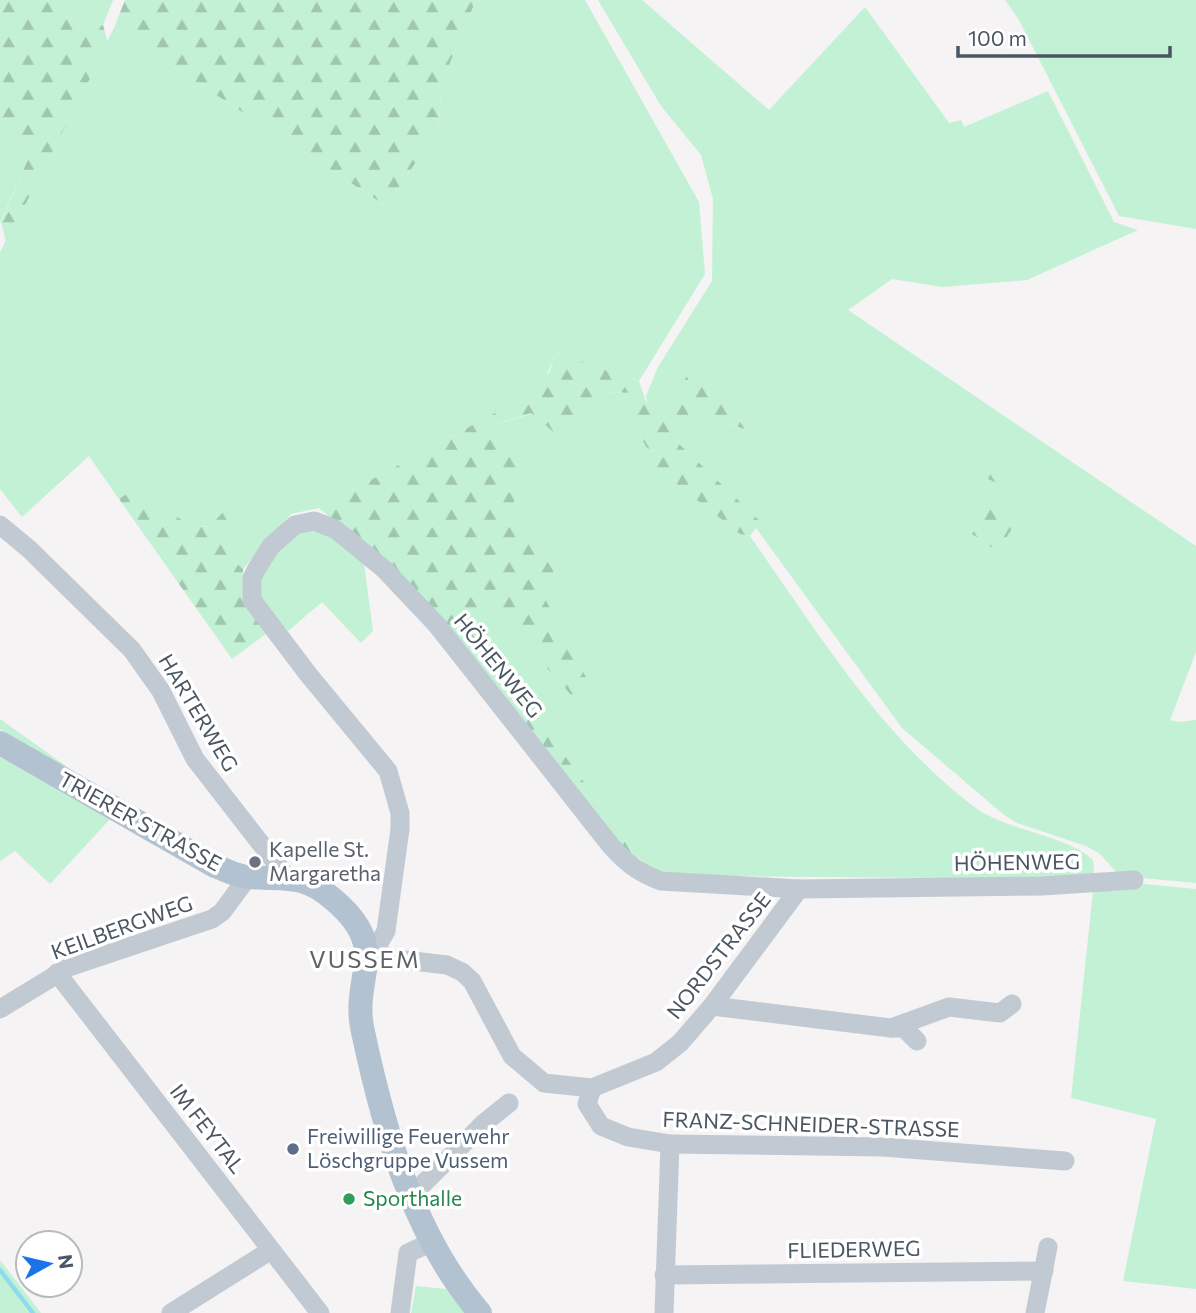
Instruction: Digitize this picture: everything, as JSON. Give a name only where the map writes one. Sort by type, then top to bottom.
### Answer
[{"type":"main road","name":"TRIERER STRASSE","points":[[0,743],[200,858],[248,877],[286,876],[319,890],[335,901],[371,950]]},
{"type":"main road","points":[[371,950],[360,999],[362,1031],[409,1192],[430,1243],[460,1289],[480,1313]]},
{"type":"street","name":"HÖHENWEG","points":[[371,950],[386,931],[400,830],[400,813],[388,771],[307,673],[252,600],[252,578],[271,546],[295,525],[314,522],[335,528],[361,548],[437,625],[628,865],[661,881],[799,889],[1036,887],[1134,880]]},
{"type":"street","name":"HARTERWEG","points":[[0,525],[29,549],[132,650],[161,691],[195,759],[286,876]]},
{"type":"street","name":"KEILBERGWEG","points":[[0,1009],[57,973],[212,919],[222,912],[248,877]]},
{"type":"street","name":"NORDSTRASSE","points":[[371,950],[396,959],[434,962],[462,972],[472,982],[512,1056],[544,1083],[592,1088],[656,1062],[680,1043],[712,1006],[799,889]]},
{"type":"street","name":"IM FEYTAL","points":[[57,973],[320,1313]]},
{"type":"street","points":[[891,1028],[949,1007],[1000,1013],[1012,1004]]},
{"type":"street","points":[[712,1006],[904,1028],[917,1041]]},
{"type":"street","name":"FRANZ-SCHNEIDER-STRASSE","points":[[592,1088],[587,1104],[601,1126],[628,1137],[670,1144],[884,1147],[1065,1161]]},
{"type":"street","points":[[409,1192],[418,1189],[483,1124],[509,1103]]},
{"type":"street","points":[[664,1313],[670,1144]]},
{"type":"street","points":[[400,1313],[408,1252],[430,1243]]},
{"type":"street","points":[[1035,1313],[1048,1248]]},
{"type":"street","points":[[171,1313],[271,1250]]},
{"type":"street","name":"FLIEDERWEG","points":[[664,1275],[1044,1271]]},
{"type":"green space","points":[[0,0],[46,0],[83,30],[103,25],[108,43],[6,242],[1,222],[32,150],[0,130]]},
{"type":"green space","points":[[46,0],[113,0],[103,25],[83,30]]},
{"type":"green space","points":[[125,0],[476,0],[442,82],[438,130],[386,206],[114,28]]},
{"type":"green space","points":[[476,0],[585,0],[699,202],[705,274],[639,381],[556,353],[541,388],[319,508],[291,514],[243,569],[227,554],[237,524],[224,511],[210,526],[191,527],[137,487],[119,499],[89,456],[22,517],[0,489],[0,252],[114,28],[386,206],[438,130],[442,82]]},
{"type":"green space","points":[[598,0],[642,0],[769,110],[865,7],[949,123],[961,120],[964,127],[1048,91],[1114,222],[1138,230],[1027,280],[942,287],[892,279],[848,310],[1196,546],[1196,652],[1170,720],[1196,720],[1196,883],[1120,876],[1099,853],[1086,846],[1017,823],[902,728],[756,528],[760,522],[677,442],[709,414],[742,429],[751,419],[671,402],[647,405],[646,396],[658,367],[712,281],[713,199],[701,155],[661,106]]},
{"type":"green space","points":[[1005,0],[1196,0],[1196,229],[1119,216],[1019,20]]},
{"type":"green space","points":[[0,130],[32,150],[0,223]]},
{"type":"green space","points":[[556,353],[639,381],[647,405],[671,402],[687,376],[751,419],[743,429],[709,414],[677,442],[761,522],[750,536],[740,534],[654,466],[655,452],[646,447],[636,426],[634,393],[603,392],[593,420],[556,434],[531,413],[494,425],[523,472],[513,506],[556,573],[540,589],[591,687],[571,695],[490,604],[484,622],[515,687],[639,858],[630,858],[410,585],[319,508],[541,388],[539,378],[549,373]]},
{"type":"green space","points":[[603,392],[635,393],[636,426],[646,447],[655,452],[655,466],[740,534],[750,536],[851,680],[908,747],[939,778],[986,814],[1082,852],[1093,860],[1094,874],[1032,879],[704,876],[654,871],[639,858],[515,687],[484,622],[490,603],[571,695],[539,589],[556,573],[513,506],[523,472],[494,425]]},
{"type":"green space","points":[[988,456],[1008,470],[999,484],[975,473]]},
{"type":"green space","points":[[137,487],[191,527],[210,526],[225,510],[237,524],[227,554],[243,569],[243,602],[267,633],[232,659],[119,499]]},
{"type":"green space","points":[[989,509],[1014,526],[997,551],[972,534]]},
{"type":"green space","points":[[297,529],[329,533],[364,563],[373,631],[361,643],[322,602],[288,631],[257,597],[257,575]]},
{"type":"green space","points":[[0,719],[97,788],[0,729]]},
{"type":"green space","points":[[0,757],[110,819],[50,884],[15,851],[0,861]]},
{"type":"green space","points":[[1134,883],[1196,889],[1196,1289],[1123,1281],[1156,1119],[1071,1098],[1093,892]]},
{"type":"green space","points":[[0,1260],[14,1278],[14,1299],[30,1299],[41,1313],[0,1313]]},
{"type":"green space","points":[[416,1286],[447,1289],[466,1313],[411,1313]]},
{"type":"waterway","points":[[0,1270],[33,1313]]},
{"type":"place","name":"Kapelle St. Margaretha","points":[[255,862]]},
{"type":"place","name":"Freiwillige Feuerwehr Löschgruppe Vussem","points":[[293,1149]]},
{"type":"place","name":"Sporthalle","points":[[349,1199]]},
{"type":"district","name":"VUSSEM","points":[[365,960]]}]
